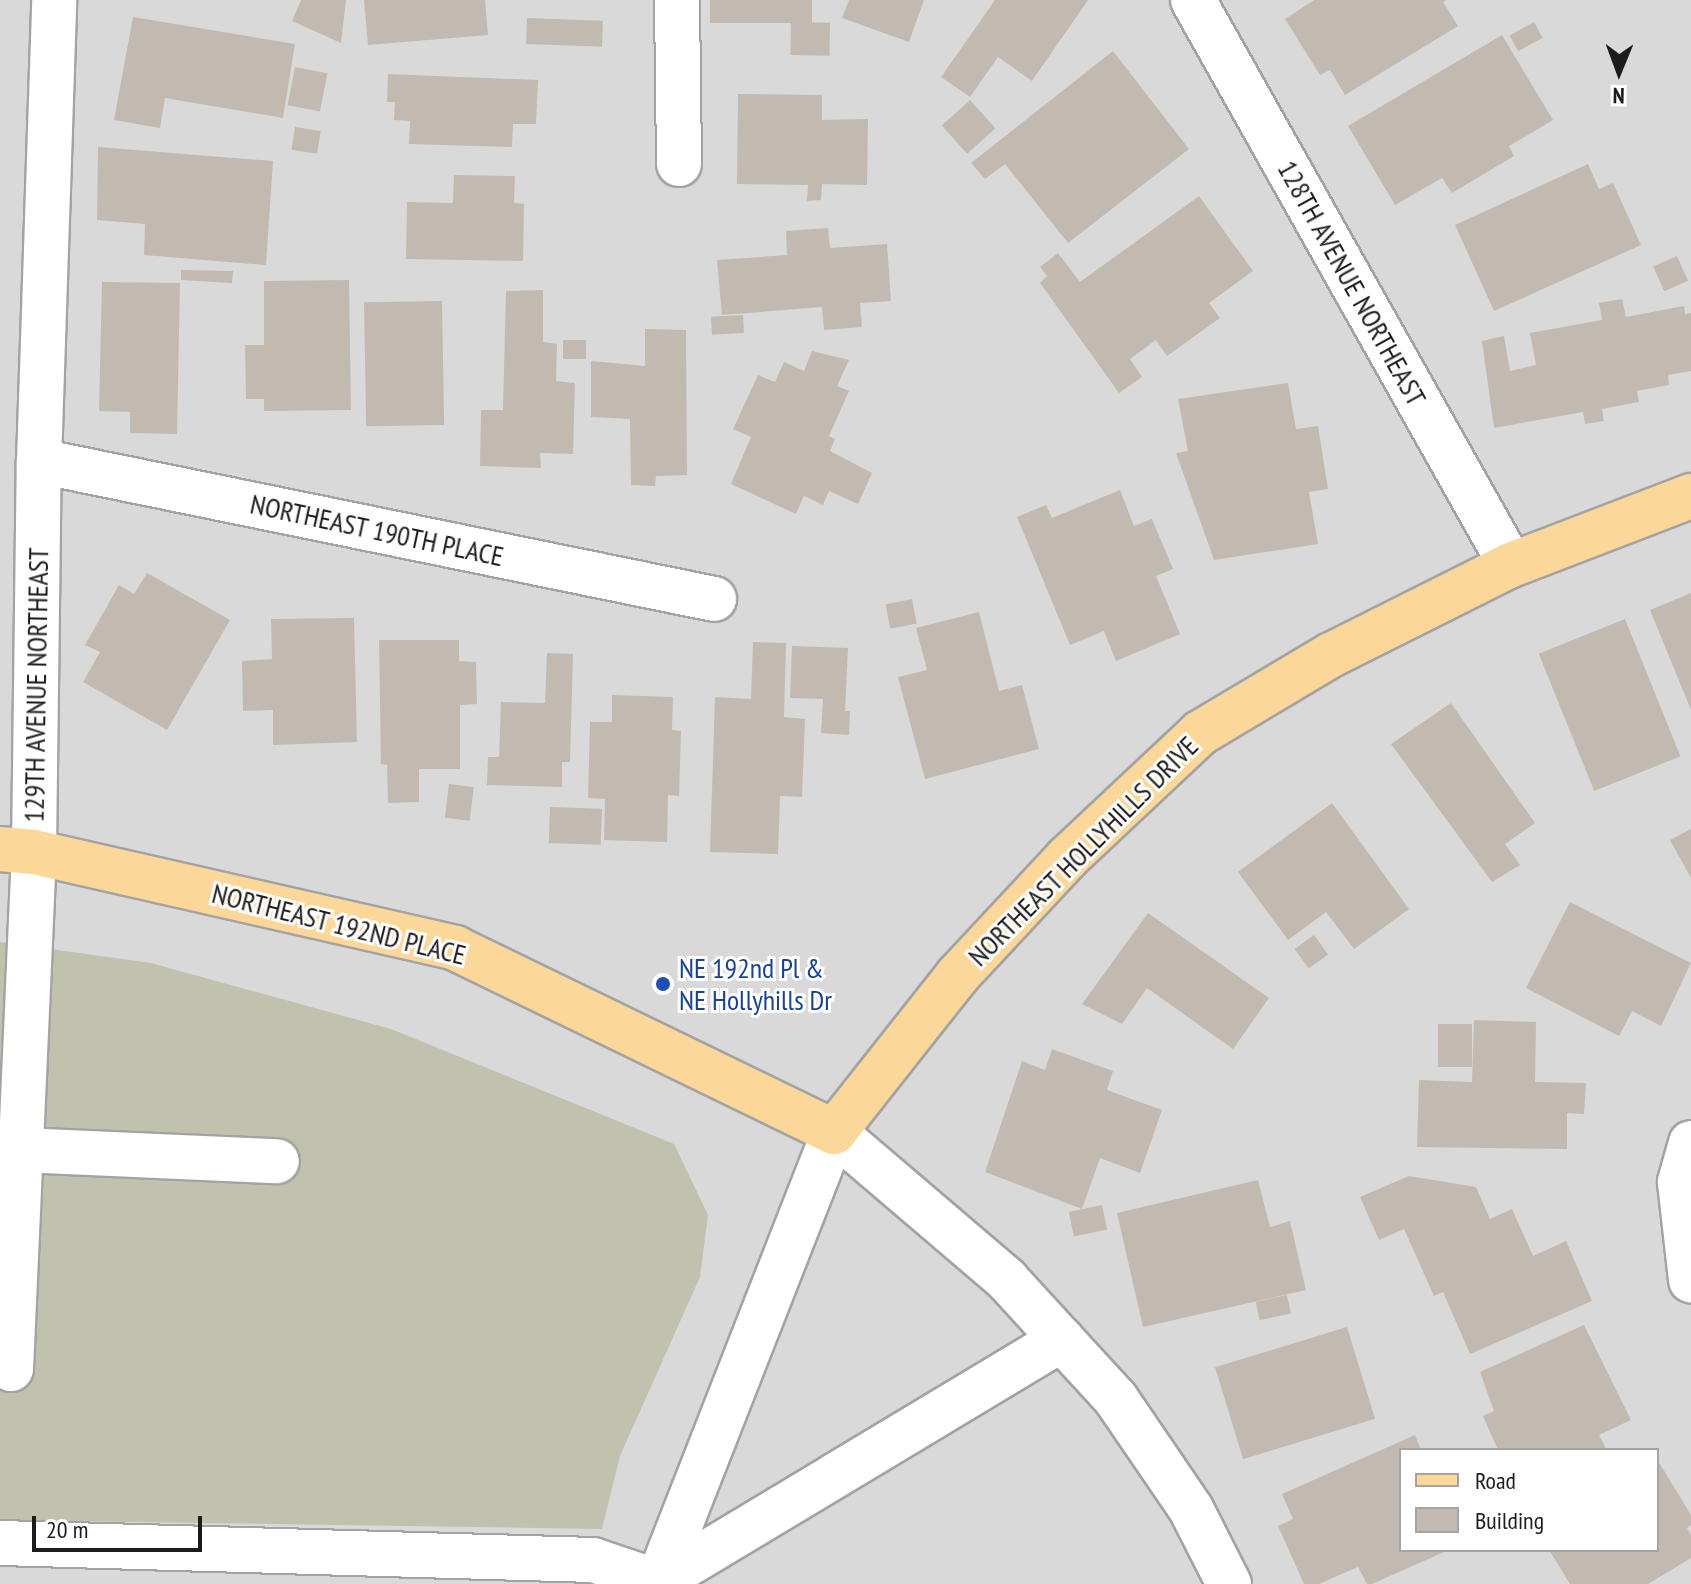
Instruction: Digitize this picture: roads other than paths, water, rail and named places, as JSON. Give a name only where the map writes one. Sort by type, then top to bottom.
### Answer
[{"type":"main road","name":"NORTHEAST HOLLYHILLS DRIVE","points":[[834,1132],[959,974],[1067,858],[1200,733],[1331,655],[1511,565],[1691,496]]},
{"type":"main road","name":"NORTHEAST 192ND PLACE","points":[[17,851],[455,948],[834,1132]]},
{"type":"street","name":"129TH AVENUE NORTHEAST","points":[[11,1369],[20,1150],[17,851],[39,461],[54,0]]},
{"type":"street","points":[[677,0],[679,164]]},
{"type":"street","name":"128TH AVENUE NORTHEAST","points":[[1193,0],[1511,565]]},
{"type":"street","name":"NORTHEAST 190TH PLACE","points":[[39,461],[714,599]]},
{"type":"street","points":[[658,1583],[834,1132],[1007,1280],[1125,1411],[1191,1509],[1229,1584]]},
{"type":"street","points":[[1691,1143],[1680,1182],[1691,1280]]},
{"type":"street","points":[[20,1150],[277,1161]]},
{"type":"street","points":[[658,1583],[1062,1339]]},
{"type":"street","points":[[0,1543],[593,1560],[658,1583]]},
{"type":"place","name":"NE 192nd Pl & NE Hollyhills Dr","points":[[663,984]]}]
